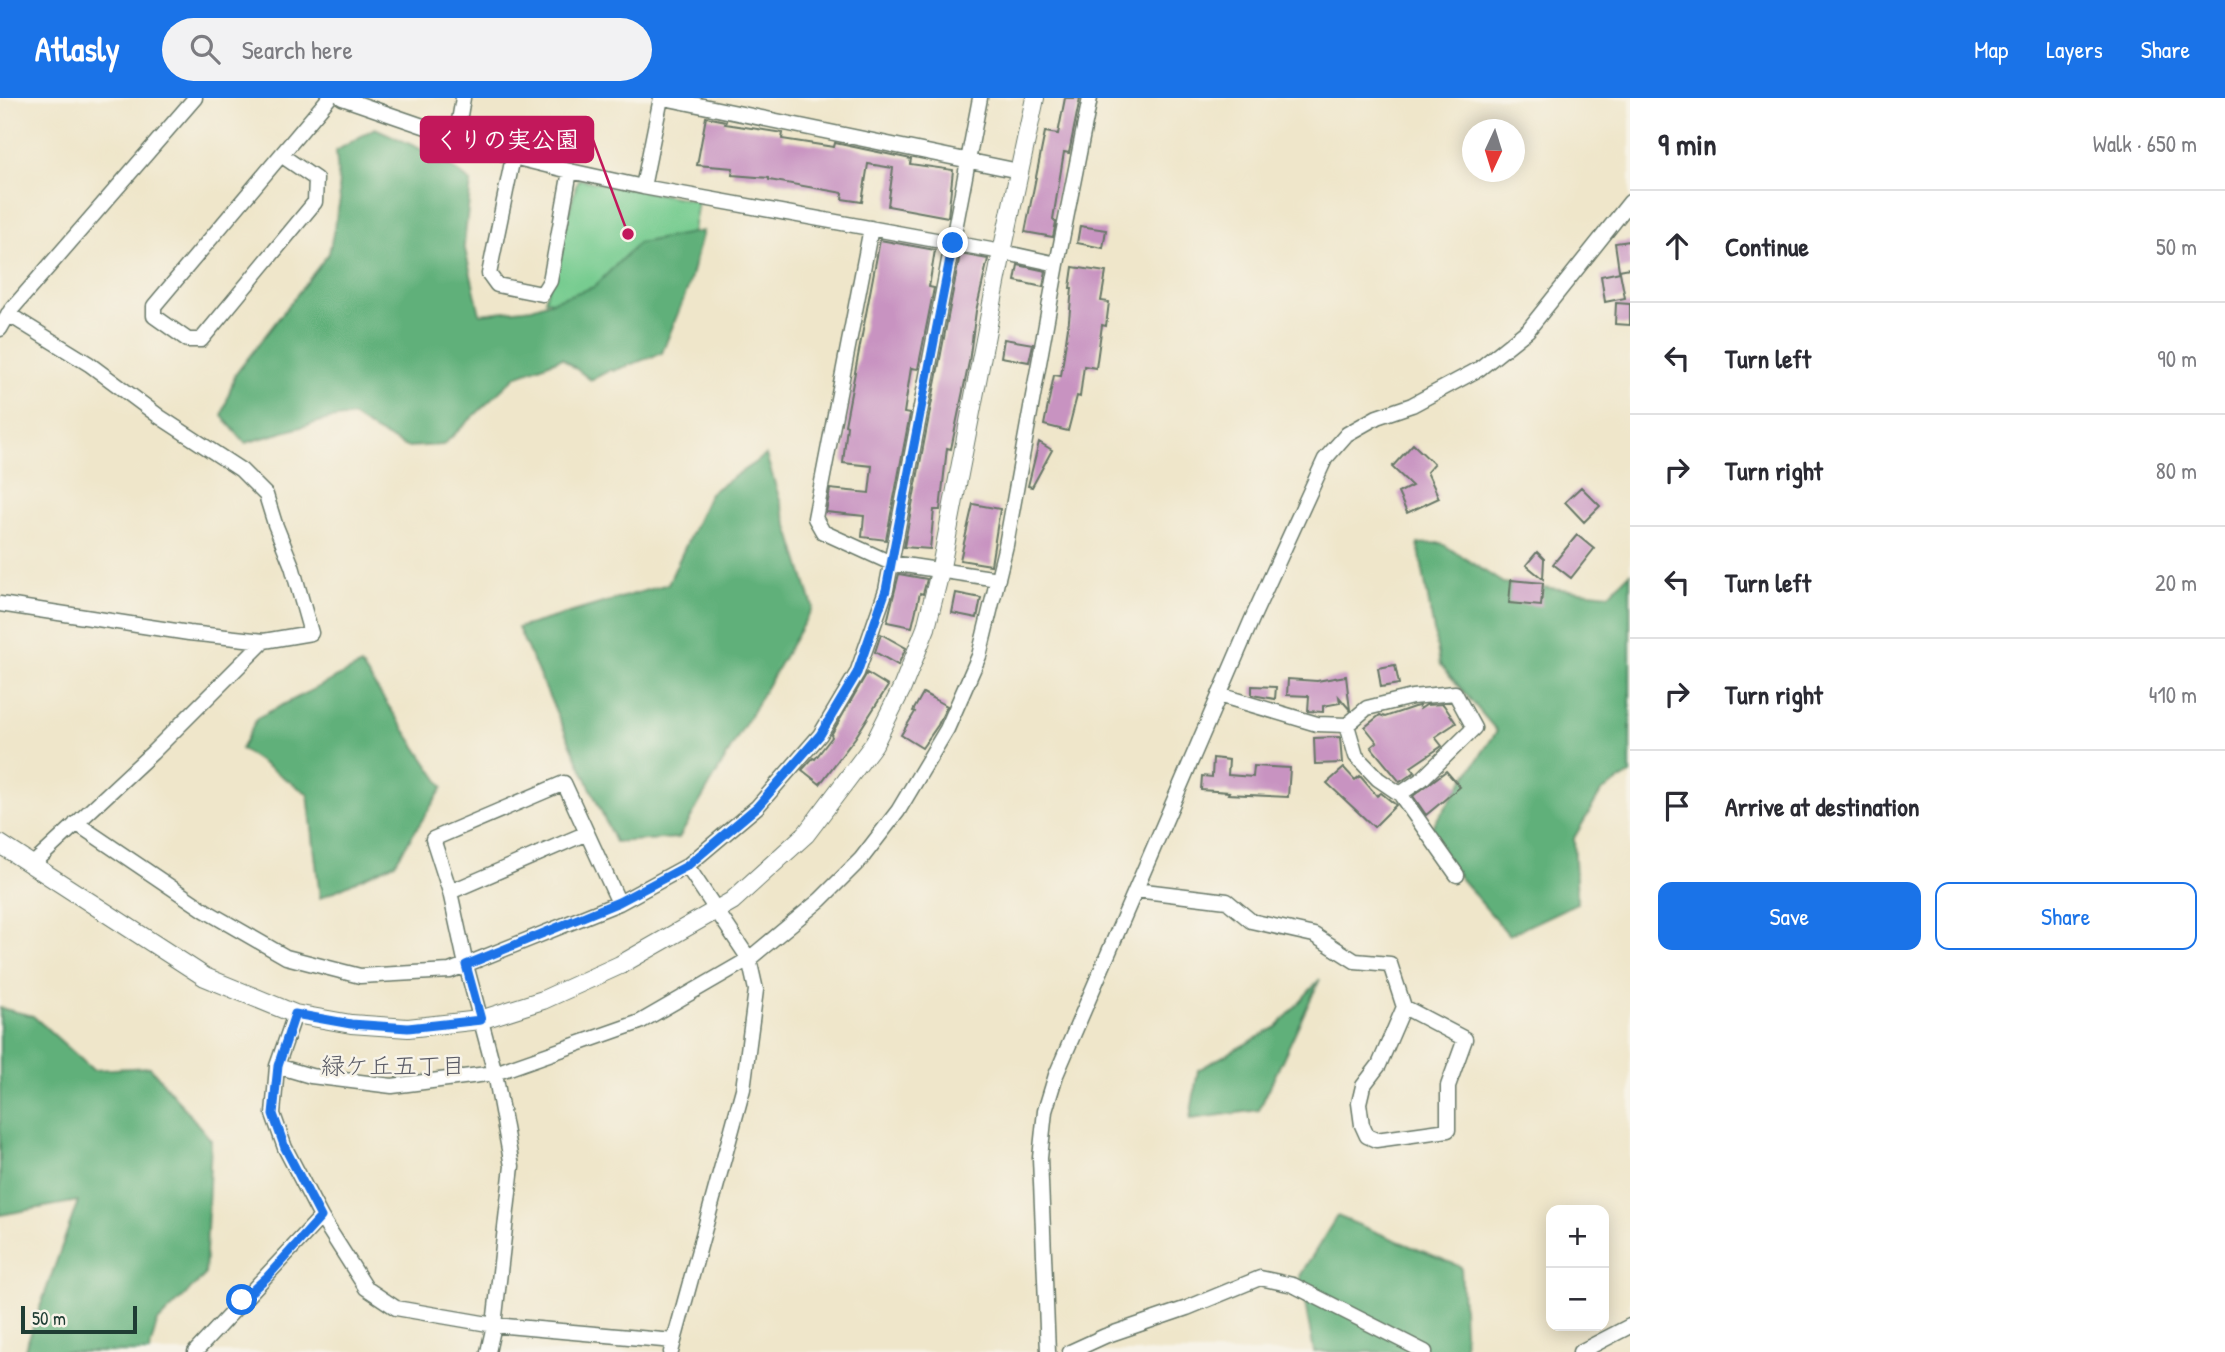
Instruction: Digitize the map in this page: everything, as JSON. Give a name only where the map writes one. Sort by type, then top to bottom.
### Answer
[{"type":"street","points":[[0,329],[6,309],[195,98]]},
{"type":"street","points":[[281,155],[316,178],[315,202],[201,340],[188,340],[154,316],[154,306],[281,155],[329,98]]},
{"type":"street","points":[[342,98],[513,157],[570,171],[1057,264]]},
{"type":"street","points":[[456,138],[463,98]]},
{"type":"street","points":[[643,187],[663,98],[1020,171]]},
{"type":"street","points":[[76,823],[206,911],[286,957],[360,976],[450,971],[619,902],[687,866],[757,807],[820,735],[857,673],[886,590],[980,98]]},
{"type":"street","points":[[0,844],[205,977],[295,1014],[351,1024],[408,1028],[481,1020],[543,1000],[590,980],[732,901],[806,834],[874,744],[902,688],[926,628],[940,572],[1035,98]]},
{"type":"street","points":[[278,1066],[312,1076],[392,1086],[495,1073],[640,1022],[749,959],[820,900],[860,859],[898,811],[947,729],[979,656],[1006,545],[1090,98]]},
{"type":"street","points":[[513,157],[489,274],[497,285],[542,294],[550,281],[570,171]]},
{"type":"street","points":[[1048,1352],[1040,1158],[1045,1111],[1056,1074],[1219,695],[1325,458],[1347,434],[1377,417],[1412,405],[1479,369],[1528,330],[1630,202]]},
{"type":"street","points":[[871,228],[815,518],[823,531],[891,563],[998,579]]},
{"type":"street","points":[[0,604],[189,634],[264,641],[311,633],[292,566],[266,495],[241,470],[160,417],[89,363],[6,309]]},
{"type":"street","points":[[32,864],[152,754],[264,641]]},
{"type":"street","points":[[1219,695],[1317,723],[1347,725],[1367,708],[1412,697],[1455,693],[1474,728],[1422,779],[1400,794]]},
{"type":"street","points":[[1347,725],[1356,756],[1378,779],[1400,794],[1457,875]]},
{"type":"street","points":[[488,1352],[495,1325],[512,1166],[495,1073],[450,892],[433,839],[564,783],[619,902]]},
{"type":"street","points":[[450,892],[587,833]]},
{"type":"street","points":[[295,1014],[278,1066],[273,1114],[285,1148],[321,1217],[366,1288],[396,1308],[495,1325],[672,1347],[743,1089],[756,990],[749,959],[687,866]]},
{"type":"street","points":[[1136,890],[1227,901],[1251,921],[1314,935],[1355,961],[1390,964],[1404,1007],[1379,1065],[1363,1086],[1359,1103],[1362,1125],[1367,1136],[1376,1140],[1448,1130],[1448,1086],[1465,1039],[1404,1007]]},
{"type":"street","points":[[195,1352],[321,1217]]},
{"type":"street","points":[[1070,1352],[1105,1336],[1186,1308],[1259,1278],[1293,1285],[1425,1352]]},
{"type":"street","points":[[1580,1352],[1630,1326]]},
{"type":"green space","points":[[375,128],[436,156],[471,182],[464,245],[480,314],[532,308],[594,287],[638,243],[703,231],[688,288],[662,353],[613,371],[612,369],[591,380],[562,358],[516,376],[443,445],[406,447],[352,416],[329,419],[245,443],[222,416],[235,375],[329,253],[340,200],[336,151]]},
{"type":"green space","points":[[578,179],[698,201],[687,267],[669,313],[545,300]]},
{"type":"green space","points":[[766,455],[813,607],[679,838],[615,842],[518,628],[668,584],[710,493]]},
{"type":"green space","points":[[1441,543],[1503,583],[1609,594],[1630,573],[1630,774],[1601,792],[1574,838],[1577,903],[1509,935],[1425,837],[1497,731],[1440,664],[1418,544]]},
{"type":"green space","points":[[361,665],[443,787],[395,863],[320,898],[308,794],[241,749],[257,718]]},
{"type":"green space","points":[[1320,979],[1259,1110],[1190,1119],[1198,1070],[1277,1027]]},
{"type":"green space","points":[[0,1008],[33,1016],[93,1070],[150,1067],[211,1140],[205,1275],[157,1323],[149,1352],[24,1352],[78,1201],[0,1215]]},
{"type":"green space","points":[[1337,1216],[1461,1267],[1465,1352],[1314,1352],[1300,1276]]},
{"type":"building","points":[[1065,98],[1080,98],[1069,153],[1064,152],[1053,219],[1056,222],[1053,237],[1025,232],[1045,132],[1058,134]]},
{"type":"building","points":[[706,117],[726,121],[725,124],[783,133],[782,139],[834,147],[835,143],[911,159],[910,164],[953,170],[948,217],[888,206],[893,168],[868,164],[862,202],[842,199],[843,193],[769,178],[732,175],[733,168],[697,165]]},
{"type":"building","points":[[1080,226],[1106,230],[1103,248],[1077,243]]},
{"type":"building","points":[[880,240],[935,250],[929,287],[934,288],[918,369],[911,368],[904,413],[910,414],[886,540],[862,537],[864,516],[826,512],[830,489],[869,493],[872,466],[843,463],[845,425]]},
{"type":"building","points":[[1630,241],[1630,268],[1619,270],[1615,243]]},
{"type":"building","points":[[960,254],[988,259],[976,311],[969,362],[951,449],[947,448],[940,510],[934,510],[930,549],[904,547]]},
{"type":"building","points":[[1018,265],[1046,271],[1043,287],[1015,281]]},
{"type":"building","points":[[1073,267],[1106,272],[1101,301],[1109,302],[1106,326],[1102,325],[1096,368],[1084,366],[1080,397],[1077,396],[1068,431],[1044,425],[1054,375],[1061,376]]},
{"type":"building","points":[[1620,272],[1625,298],[1605,302],[1601,276]]},
{"type":"building","points":[[1616,303],[1630,304],[1630,325],[1615,324]]},
{"type":"building","points":[[1004,339],[1033,344],[1029,362],[1001,357]]},
{"type":"building","points":[[1039,442],[1052,450],[1032,487],[1028,486]]},
{"type":"building","points":[[1413,444],[1434,464],[1427,472],[1439,498],[1407,513],[1398,493],[1412,486],[1392,467]]},
{"type":"building","points":[[1581,487],[1600,506],[1584,522],[1565,502]]},
{"type":"building","points":[[973,504],[1000,509],[991,565],[960,560]]},
{"type":"building","points":[[1577,535],[1594,549],[1571,578],[1553,564]]},
{"type":"building","points":[[1537,552],[1544,559],[1543,579],[1526,565]]},
{"type":"building","points":[[899,574],[927,579],[923,594],[920,593],[912,627],[887,622]]},
{"type":"building","points":[[1511,580],[1543,583],[1541,606],[1509,603]]},
{"type":"building","points":[[956,593],[981,598],[977,618],[952,613]]},
{"type":"building","points":[[881,634],[906,648],[898,665],[875,652]]},
{"type":"building","points":[[1395,665],[1399,684],[1381,687],[1378,668]]},
{"type":"building","points":[[867,673],[888,686],[855,738],[820,784],[802,770],[815,759],[832,737]]},
{"type":"building","points":[[1346,676],[1350,710],[1339,697],[1340,703],[1323,706],[1323,712],[1308,711],[1309,696],[1287,695],[1288,679],[1317,681]]},
{"type":"building","points":[[1252,686],[1276,687],[1275,699],[1252,695]]},
{"type":"building","points":[[923,693],[947,706],[922,748],[901,735]]},
{"type":"building","points":[[1443,704],[1456,723],[1435,737],[1442,746],[1411,767],[1415,772],[1400,782],[1371,747],[1377,742],[1365,727],[1380,715],[1385,717],[1414,707],[1419,706],[1420,709],[1426,705]]},
{"type":"building","points":[[1340,737],[1342,763],[1315,764],[1314,738]]},
{"type":"building","points":[[1213,758],[1229,760],[1228,775],[1253,777],[1254,766],[1290,768],[1288,797],[1201,790],[1202,776],[1212,777]]},
{"type":"building","points":[[1344,768],[1355,780],[1360,776],[1377,796],[1381,793],[1396,805],[1374,827],[1327,783]]},
{"type":"building","points":[[1446,771],[1460,787],[1426,815],[1413,796]]},
{"type":"place","name":"くりの実公園","points":[[628,234]]},
{"type":"district","name":"緑ケ丘五丁目","points":[[393,1066]]},
{"type":"route","points":[[242,1300],[267,1277],[321,1217],[285,1148],[273,1114],[278,1066],[295,1014],[351,1024],[408,1028],[481,1020],[466,965],[619,902],[687,866],[757,807],[820,735],[857,673],[886,590],[953,243]]}]
